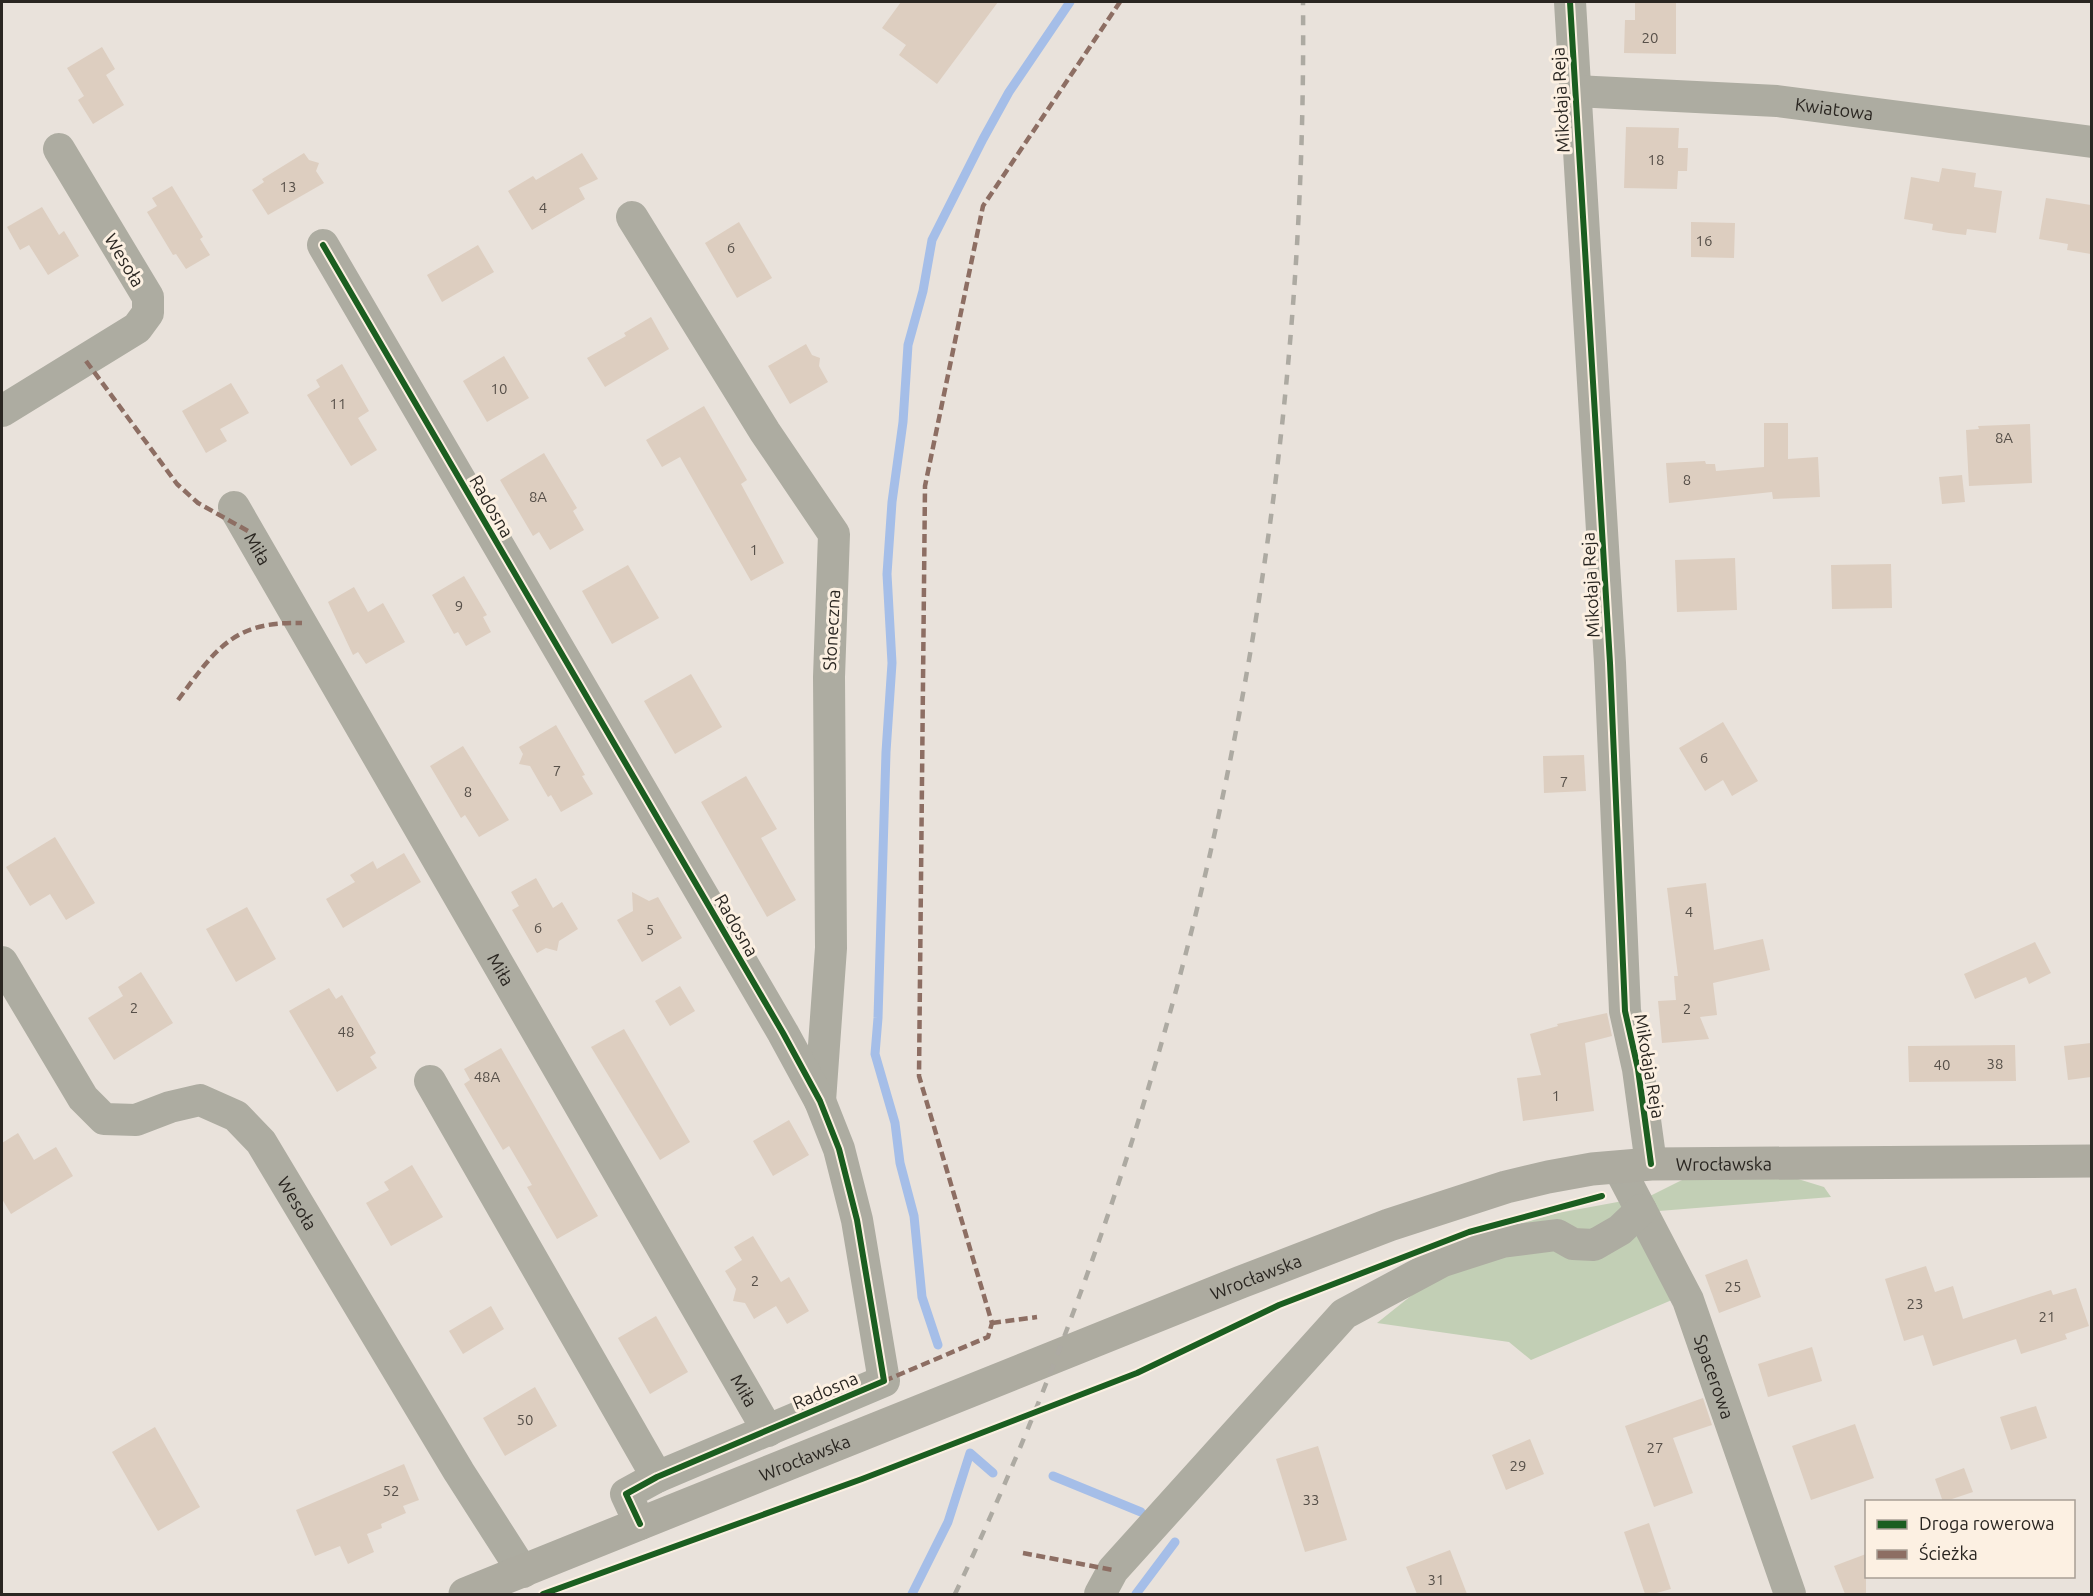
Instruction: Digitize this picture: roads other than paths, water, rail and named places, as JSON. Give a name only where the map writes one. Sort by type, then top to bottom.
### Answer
[{"type":"main road","name":"Wrocławska","points":[[465,1594],[1230,1286],[1389,1225],[1506,1187],[1592,1169],[1651,1164],[2091,1161]]},
{"type":"street","name":"Mikołaja Reja","points":[[1570,2],[1610,663],[1625,1011],[1638,1068],[1651,1164]]},
{"type":"street","name":"Kwiatowa","points":[[1575,91],[1777,101],[2091,142]]},
{"type":"street","name":"Wesoła","points":[[2,411],[137,328],[148,313],[148,297],[59,149]]},
{"type":"street","name":"Słoneczna","points":[[632,217],[765,432],[834,534],[829,688],[831,948],[820,1101]]},
{"type":"street","name":"Radosna","points":[[323,245],[820,1101],[849,1184],[884,1381],[657,1477],[626,1494],[640,1524]]},
{"type":"street","name":"Miła","points":[[234,507],[768,1431]]},
{"type":"street","name":"Wesoła","points":[[2,963],[83,1098],[104,1119],[136,1120],[170,1107],[200,1100],[236,1116],[261,1142],[459,1472],[523,1572]]},
{"type":"street","points":[[430,1081],[657,1477]]},
{"type":"street","name":"Spacerowa","points":[[1618,1168],[1688,1300],[1790,1594]]},
{"type":"street","points":[[1100,1594],[1113,1570],[1344,1314],[1443,1261],[1502,1242],[1557,1235],[1573,1244],[1594,1245],[1620,1230],[1641,1210]]},
{"type":"waterway","points":[[938,1345],[922,1297],[914,1216],[900,1163],[895,1123],[875,1054],[886,752],[892,663],[887,574],[892,502],[903,422],[908,345],[923,291],[932,240],[1009,92],[1070,2]]},
{"type":"waterway","points":[[912,1594],[948,1522],[970,1453],[993,1473]]},
{"type":"waterway","points":[[1053,1476],[1141,1512]]},
{"type":"waterway","points":[[1136,1594],[1175,1542]]},
{"type":"railway","points":[[955,1594],[1037,1406],[1108,1213],[1169,1017],[1218,817],[1257,615],[1284,411],[1299,207],[1303,2]]}]
